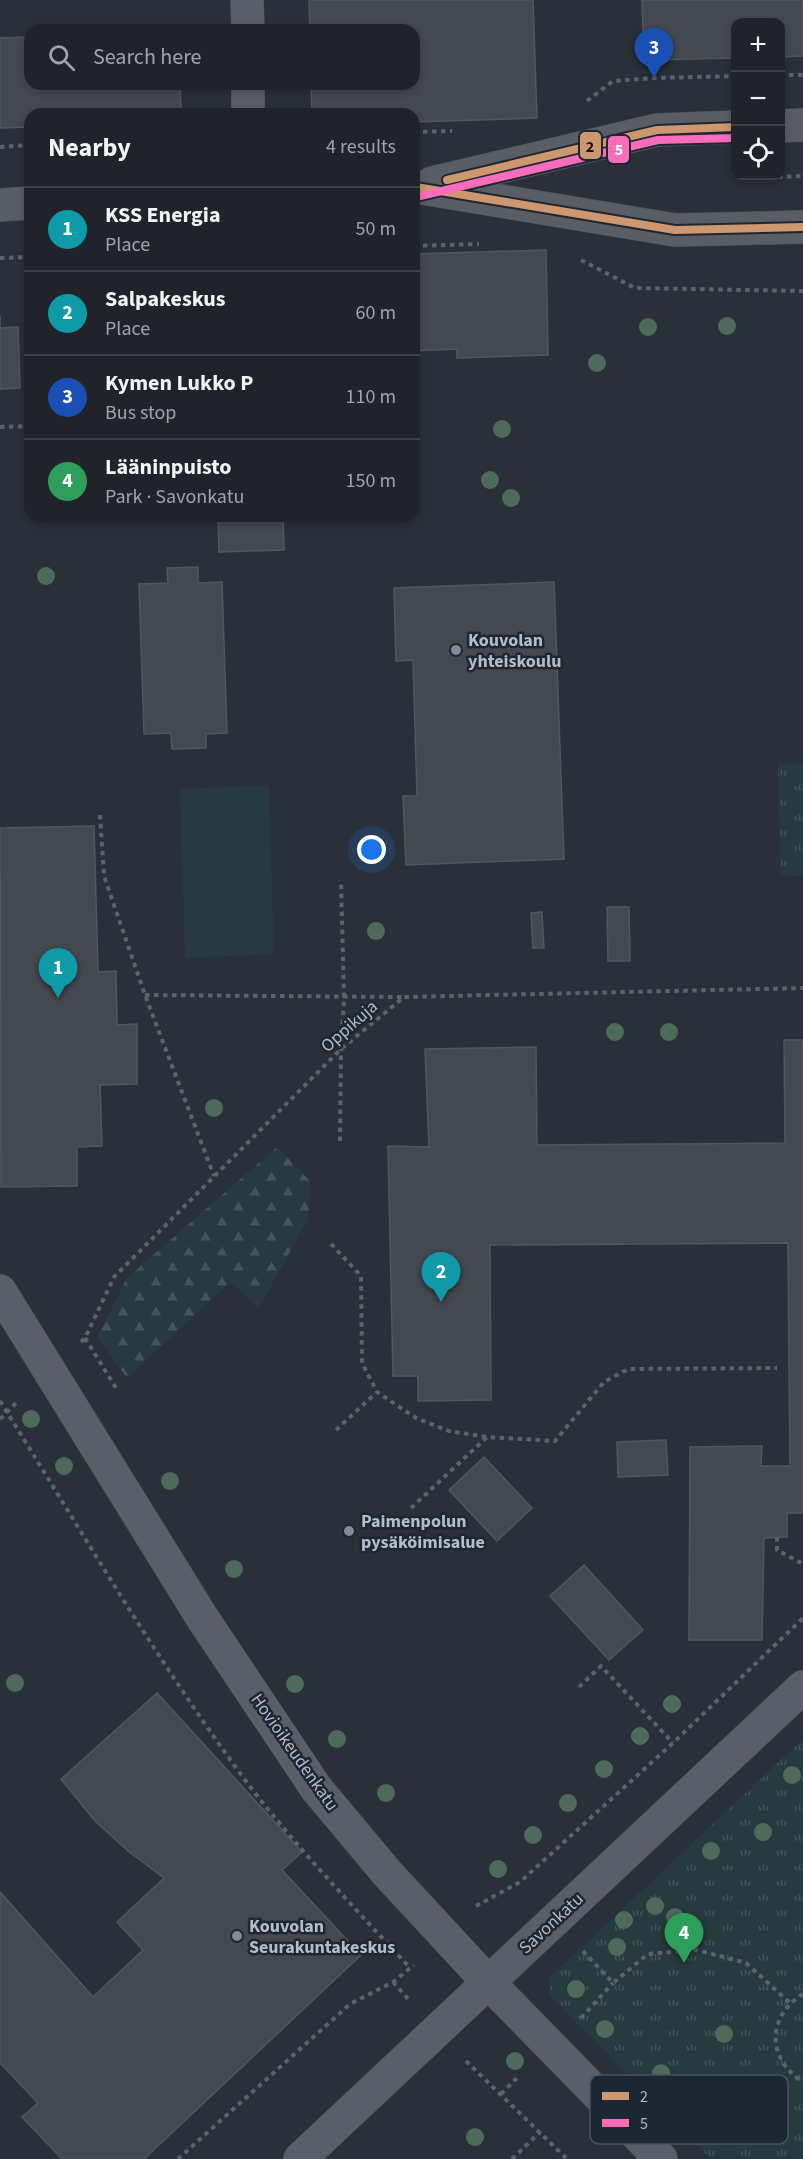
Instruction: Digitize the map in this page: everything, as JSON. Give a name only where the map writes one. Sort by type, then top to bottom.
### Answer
[{"type":"main road","points":[[785,126],[803,125]]},
{"type":"main road","points":[[420,186],[657,130],[731,127]]},
{"type":"main road","points":[[420,188],[675,230],[803,227]]},
{"type":"main road","points":[[0,205],[24,203]]},
{"type":"street","points":[[247,0],[248,24]]},
{"type":"street","points":[[248,90],[248,108]]},
{"type":"street","name":"Hovioikeudenkatu","points":[[0,1291],[203,1619],[316,1788],[387,1873],[488,1982],[590,2086]]},
{"type":"street","name":"Savonkatu","points":[[300,2159],[803,1687]]},
{"type":"street","name":"Hovioikeudenkatu","points":[[646,2144],[661,2159]]},
{"type":"path","points":[[785,75],[803,75]]},
{"type":"path","points":[[0,147],[24,145]]},
{"type":"path","points":[[785,177],[803,176]]},
{"type":"path","points":[[420,246],[486,244]]},
{"type":"path","points":[[0,258],[24,257]]},
{"type":"path","points":[[575,257],[635,288],[803,291]]},
{"type":"path","points":[[0,427],[24,426]]},
{"type":"path","points":[[100,815],[104,876],[145,995],[214,1176]]},
{"type":"path","points":[[340,1141],[344,998],[341,881]]},
{"type":"path","name":"Oppikuja","points":[[48,1371],[85,1338],[114,1277],[341,1049],[404,997],[803,988]]},
{"type":"path","points":[[145,995],[404,997]]},
{"type":"path","points":[[331,1244],[361,1276],[362,1363],[377,1392],[416,1418],[449,1431],[487,1437],[555,1441],[604,1382],[628,1369],[777,1368]]},
{"type":"path","points":[[85,1338],[116,1388]]},
{"type":"path","points":[[336,1430],[377,1392]]},
{"type":"path","points":[[0,1401],[170,1675],[243,1778],[309,1857],[410,1968],[393,1982],[350,2004],[178,2159]]},
{"type":"path","points":[[0,1419],[7,1412]]},
{"type":"path","points":[[411,1508],[487,1437]]},
{"type":"path","points":[[777,1537],[777,1550],[803,1564]]},
{"type":"path","points":[[473,1908],[520,1882],[673,1743],[803,1618]]},
{"type":"path","points":[[579,1687],[601,1666],[673,1743]]},
{"type":"path","points":[[580,1947],[613,1983]]},
{"type":"path","points":[[576,2023],[613,1983],[648,1954],[697,1950],[746,1963],[790,2003]]},
{"type":"path","points":[[803,1994],[790,2003],[780,2016],[776,2031],[776,2047],[782,2062],[790,2074],[803,2082]]},
{"type":"path","points":[[471,2066],[567,2159]]},
{"type":"path","points":[[501,2094],[522,2073]]},
{"type":"path","points":[[512,2159],[540,2132]]},
{"type":"green space","points":[[803,763],[803,875],[781,876],[778,764]]},
{"type":"green space","points":[[269,785],[274,954],[185,958],[180,789]]},
{"type":"green space","points":[[277,1147],[311,1182],[308,1219],[259,1308],[230,1282],[127,1378],[97,1337],[127,1278]]},
{"type":"green space","points":[[803,1739],[803,2159],[711,2159],[696,2144],[788,2144],[788,2075],[628,2075],[549,1995],[549,1978]]},
{"type":"building","points":[[309,0],[533,0],[537,118],[420,122],[420,108],[312,108],[311,90],[420,90],[420,24],[310,24]]},
{"type":"building","points":[[642,0],[803,0],[803,56],[785,57],[785,18],[731,18],[731,58],[644,60]]},
{"type":"building","points":[[24,37],[24,90],[180,90],[181,108],[24,108],[24,127],[0,128],[0,38]]},
{"type":"building","points":[[546,250],[548,355],[457,358],[457,349],[420,351],[420,254]]},
{"type":"building","points":[[18,327],[20,388],[0,389],[0,328]]},
{"type":"building","points":[[218,522],[283,522],[284,550],[219,552]]},
{"type":"building","points":[[198,567],[198,583],[222,582],[227,733],[206,734],[206,748],[172,749],[171,733],[144,734],[139,584],[168,583],[167,568]]},
{"type":"building","points":[[554,582],[564,859],[406,865],[403,796],[417,796],[413,660],[396,661],[394,588]]},
{"type":"building","points":[[94,826],[98,972],[116,971],[117,1025],[137,1024],[137,1084],[100,1085],[102,1146],[77,1147],[77,1186],[1,1187],[0,828]]},
{"type":"building","points":[[607,907],[629,907],[630,961],[608,961]]},
{"type":"building","points":[[542,912],[544,948],[533,948],[531,913]]},
{"type":"building","points":[[784,1040],[803,1040],[803,1513],[787,1513],[787,1537],[764,1538],[762,1640],[689,1640],[690,1447],[762,1446],[761,1466],[790,1466],[788,1243],[490,1245],[491,1400],[418,1401],[418,1376],[393,1376],[388,1146],[429,1147],[425,1049],[536,1047],[537,1145],[785,1143]]},
{"type":"building","points":[[666,1440],[668,1475],[618,1477],[617,1442]]},
{"type":"building","points":[[484,1457],[532,1508],[497,1541],[449,1490]]},
{"type":"building","points":[[584,1565],[643,1630],[609,1660],[550,1596]]},
{"type":"building","name":"Kouvolan Seurakuntakeskus","points":[[157,1693],[302,1852],[282,1870],[361,1955],[144,2159],[62,2159],[22,2117],[38,2103],[0,2063],[0,1892],[93,1997],[143,1950],[117,1922],[164,1878],[128,1851],[95,1821],[61,1779]]},
{"type":"transit line","name":"2","points":[[447,180],[657,130],[731,127]]},
{"type":"transit line","name":"5","points":[[420,196],[658,140],[731,138]]},
{"type":"transit line","name":"2","points":[[420,188],[675,230],[803,227]]},
{"type":"place","name":"Kymen Lukko P","points":[[654,78]]},
{"type":"place","name":"Kouvolan yhteiskoulu","points":[[456,650]]},
{"type":"place","name":"KSS Energia","points":[[58,998]]},
{"type":"place","name":"Salpakeskus","points":[[441,1302]]},
{"type":"place","name":"Paimenpolun pysäköimisalue","points":[[349,1531]]},
{"type":"place","name":"Kouvolan Seurakuntakeskus","points":[[237,1936]]},
{"type":"place","name":"Lääninpuisto","points":[[684,1963]]}]
